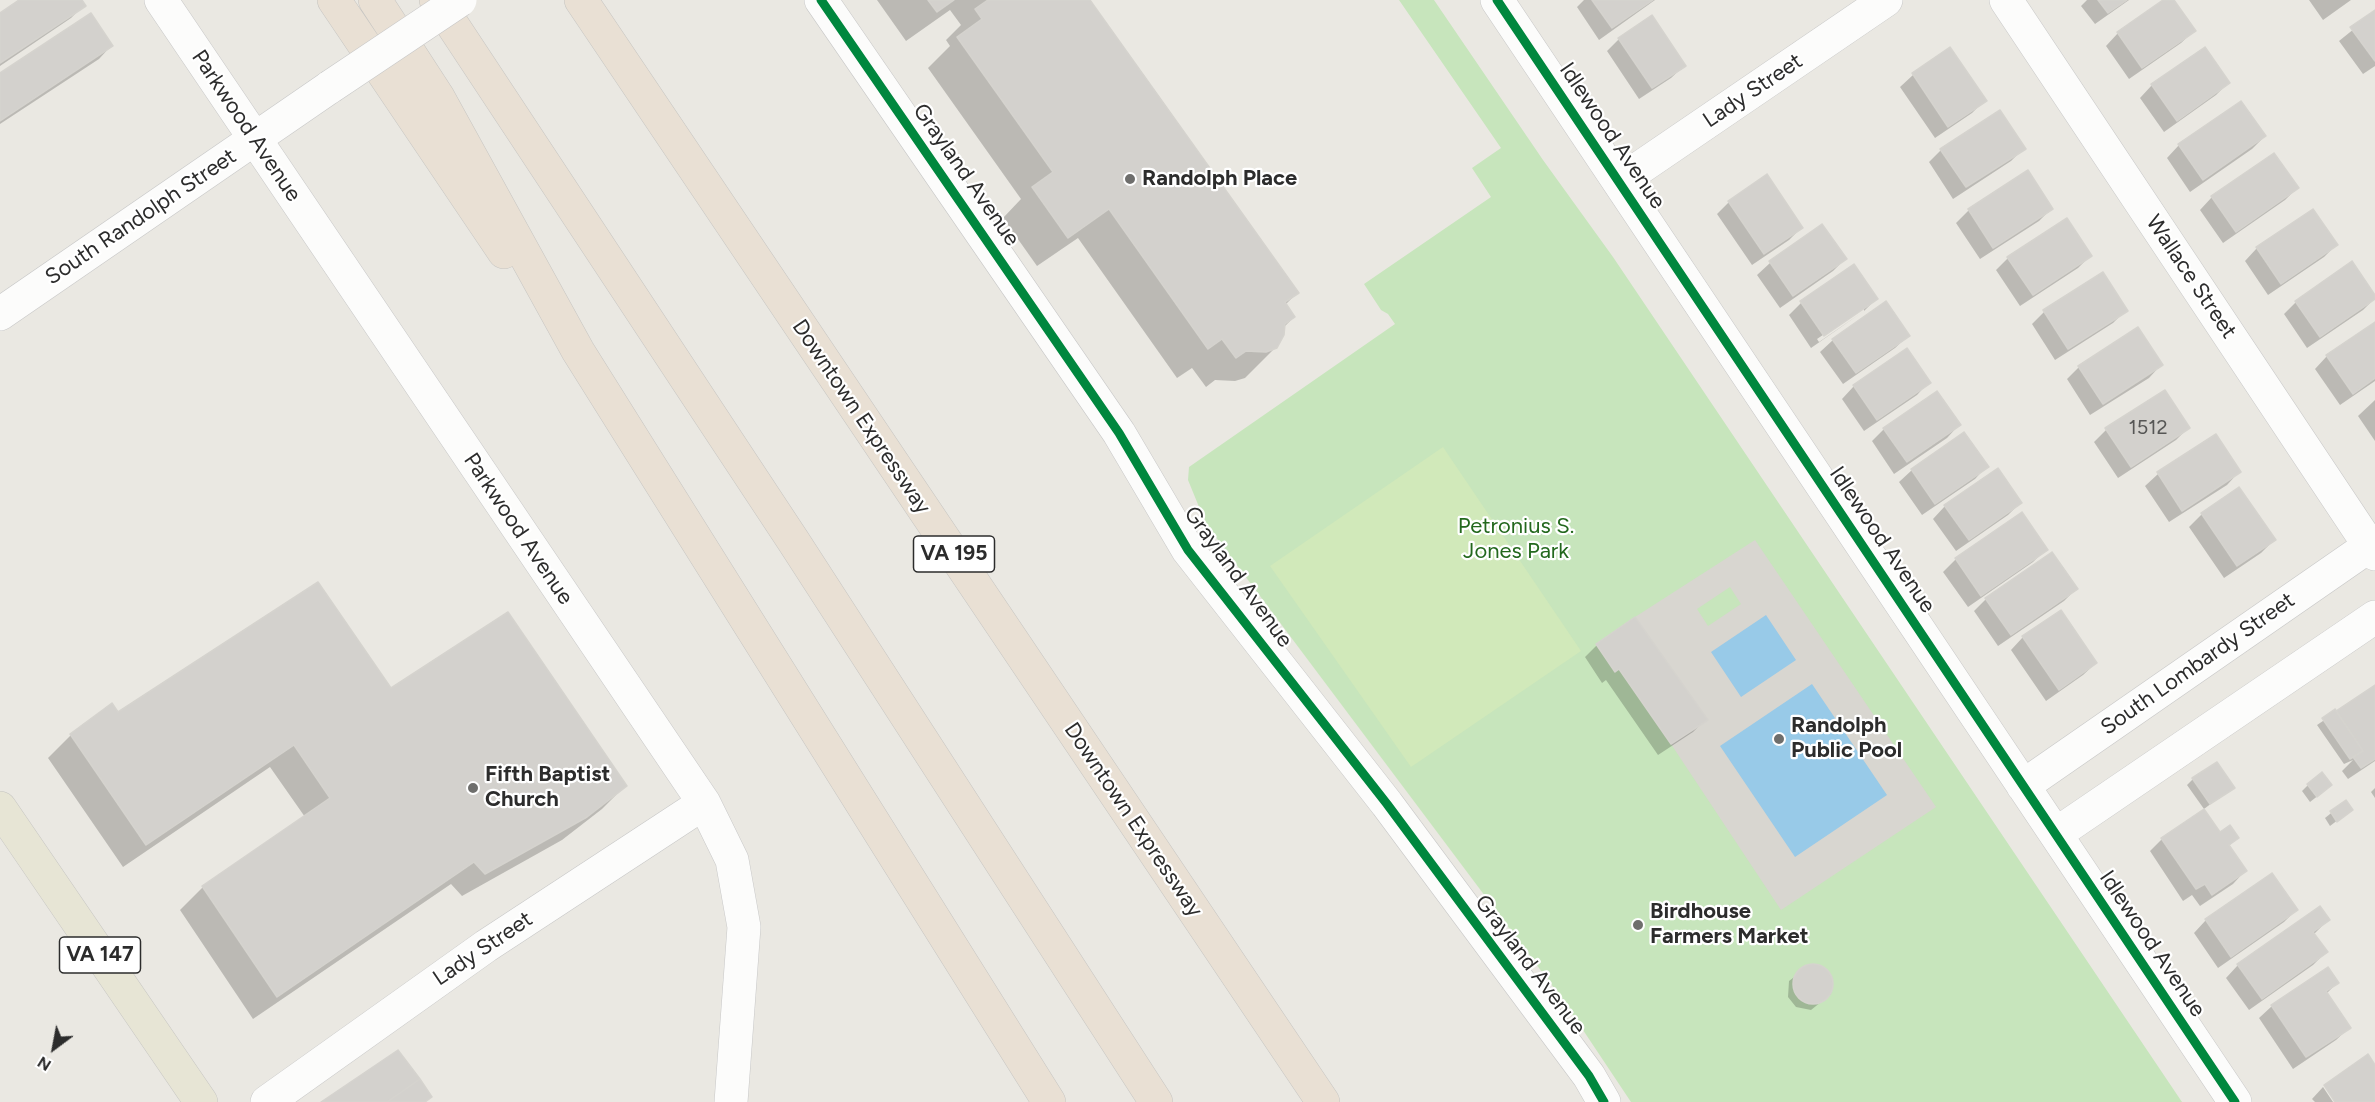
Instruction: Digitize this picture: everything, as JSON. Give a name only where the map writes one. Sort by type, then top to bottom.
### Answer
[{"type":"highway","points":[[334,0],[480,220],[578,351]]},
{"type":"highway","points":[[375,0],[438,97],[578,351],[1049,1102]]},
{"type":"highway","points":[[436,0],[794,542],[1156,1102]]},
{"type":"highway","name":"Downtown Expressway","points":[[581,0],[1323,1102]]},
{"type":"main road","name":"VA 147","points":[[0,808],[201,1102]]},
{"type":"street","name":"Parkwood Avenue","points":[[161,0],[704,803],[732,860],[744,927],[730,1102]]},
{"type":"street","name":"South Randolph Street","points":[[0,314],[460,0]]},
{"type":"street","name":"Grayland Avenue","points":[[821,0],[1119,433],[1188,550],[1387,804],[1589,1076],[1604,1102]]},
{"type":"street","name":"Idlewood Avenue","points":[[1497,0],[2235,1102]]},
{"type":"street","name":"Lady Street","points":[[1619,182],[1886,0]]},
{"type":"street","name":"Wallace Street","points":[[2006,0],[2373,547]]},
{"type":"street","name":"South Lombardy Street","points":[[2023,786],[2373,547]]},
{"type":"street","points":[[2056,834],[2375,617]]},
{"type":"street","name":"Lady Street","points":[[267,1102],[486,946],[704,803]]},
{"type":"green space","name":"Petronius S. Jones Park","points":[[1399,0],[1434,0],[1543,160],[1613,257],[2182,1102],[1631,1102],[1563,1000],[1206,524],[1188,480],[1189,467],[1395,324],[1388,314],[1381,310],[1364,284],[1491,197],[1472,168],[1501,148]]},
{"type":"green space","points":[[1443,447],[1581,651],[1411,767],[1270,566]]},
{"type":"shaded area","name":"Randolph Public Pool","points":[[1755,540],[1936,807],[1781,910],[1671,744],[1707,719],[1635,617]],"holes":[[[1730,587],[1741,604],[1708,626],[1697,609]]]},
{"type":"water","points":[[1766,615],[1796,660],[1741,697],[1711,652]]},
{"type":"water","points":[[1812,684],[1887,795],[1795,857],[1720,746]]},
{"type":"building","points":[[19,0],[82,0],[86,6],[0,63],[0,13]]},
{"type":"building","points":[[928,0],[954,0],[937,12]]},
{"type":"building","name":"Randolph Place","points":[[988,0],[1090,0],[1299,293],[1285,302],[1295,317],[1285,324],[1284,335],[1277,348],[1266,352],[1246,351],[1236,358],[1222,339],[1208,349],[1109,209],[1068,238],[1032,187],[1053,172],[957,37],[982,19],[975,9]]},
{"type":"building","points":[[1592,0],[1653,0],[1612,28]]},
{"type":"building","points":[[2098,0],[2127,0],[2108,13]]},
{"type":"building","points":[[2163,0],[2174,0],[2196,31],[2142,68],[2117,32]]},
{"type":"building","points":[[2375,10],[2375,61],[2350,27]]},
{"type":"building","points":[[91,13],[113,46],[0,121],[0,73]]},
{"type":"building","points":[[1652,15],[1686,66],[1652,88],[1618,38]]},
{"type":"building","points":[[1950,47],[1987,101],[1948,127],[1912,73]]},
{"type":"building","points":[[2205,47],[2230,83],[2177,121],[2151,84]]},
{"type":"building","points":[[2241,101],[2266,136],[2203,180],[2178,144]]},
{"type":"building","points":[[2000,110],[2026,149],[1966,187],[1940,149]]},
{"type":"building","points":[[2274,153],[2299,188],[2236,232],[2211,196]]},
{"type":"building","points":[[2028,170],[2053,209],[1993,248],[1968,209]]},
{"type":"building","points":[[1767,174],[1803,228],[1764,254],[1728,201]]},
{"type":"building","points":[[2313,209],[2338,245],[2281,284],[2256,247]]},
{"type":"building","points":[[2067,218],[2092,256],[2033,295],[2007,257]]},
{"type":"building","points":[[1822,224],[1847,259],[1793,296],[1769,261]]},
{"type":"building","points":[[2352,261],[2375,295],[2375,299],[2320,337],[2295,301]]},
{"type":"building","points":[[1854,264],[1878,299],[1824,336],[1800,301]]},
{"type":"building","points":[[2103,272],[2128,311],[2068,349],[2043,310]]},
{"type":"building","points":[[1886,301],[1910,336],[1856,373],[1832,339]]},
{"type":"building","points":[[2375,322],[2375,378],[2353,394],[2326,355]]},
{"type":"building","points":[[2138,327],[2163,365],[2103,404],[2078,366]]},
{"type":"building","points":[[1907,348],[1931,383],[1877,420],[1853,385]]},
{"type":"building","points":[[2165,390],[2190,428],[2131,467],[2105,428]]},
{"type":"building","points":[[1937,391],[1961,425],[1907,462],[1883,428]]},
{"type":"building","points":[[1964,432],[1989,467],[1935,504],[1911,469]]},
{"type":"building","points":[[2216,434],[2241,472],[2182,511],[2157,472]]},
{"type":"building","points":[[1998,468],[2022,503],[1969,540],[1944,505]]},
{"type":"building","points":[[2239,487],[2276,540],[2237,566],[2201,513]]},
{"type":"building","points":[[2022,512],[2048,550],[1981,596],[1955,558]]},
{"type":"building","points":[[2052,552],[2078,589],[2011,635],[1985,598]]},
{"type":"building","name":"Fifth Baptist Church","points":[[318,582],[391,688],[508,612],[627,786],[587,817],[485,874],[474,862],[277,997],[202,886],[330,798],[294,745],[146,845],[70,734],[112,703],[118,712]]},
{"type":"building","points":[[2061,610],[2097,663],[2059,690],[2022,636]]},
{"type":"building","points":[[1635,617],[1708,720],[1671,744],[1619,669],[1615,672],[1596,644]]},
{"type":"building","points":[[2375,685],[2375,759],[2361,768],[2353,757],[2363,751],[2336,711]]},
{"type":"building","points":[[2335,709],[2363,751],[2350,759],[2322,718]]},
{"type":"building","points":[[2217,762],[2235,788],[2210,804],[2192,778]]},
{"type":"building","points":[[2322,772],[2332,785],[2317,797],[2307,784]]},
{"type":"building","points":[[2346,800],[2353,810],[2337,822],[2330,811]]},
{"type":"building","points":[[2204,809],[2220,832],[2230,825],[2239,838],[2229,845],[2247,871],[2212,895],[2205,884],[2196,889],[2161,838]]},
{"type":"building","points":[[2272,873],[2298,910],[2231,957],[2205,919]]},
{"type":"building","points":[[2320,906],[2330,920],[2313,932],[2328,952],[2262,999],[2237,964]]},
{"type":"building","points":[[1813,964],[1821,965],[1827,970],[1832,976],[1832,992],[1827,998],[1821,1003],[1813,1004],[1805,1003],[1799,998],[1794,992],[1793,984],[1794,976],[1799,970],[1805,965]]},
{"type":"building","points":[[2328,967],[2339,983],[2326,991],[2351,1028],[2306,1057],[2271,1005]]},
{"type":"building","points":[[398,1050],[420,1079],[387,1102],[321,1102]]},
{"type":"building","points":[[2368,1054],[2375,1065],[2375,1102],[2335,1102],[2324,1085]]},
{"type":"building","points":[[420,1079],[432,1097],[425,1102],[387,1102]]},
{"type":"cycle path","points":[[821,0],[1119,433],[1188,550],[1387,804],[1589,1076],[1604,1102]]},
{"type":"cycle path","points":[[1497,0],[2235,1102]]},
{"type":"place","name":"Randolph Place","points":[[1130,179]]},
{"type":"place","name":"Randolph Public Pool","points":[[1779,739]]},
{"type":"place","name":"Fifth Baptist Church","points":[[473,788]]},
{"type":"place","name":"Birdhouse Farmers Market","points":[[1638,925]]}]
